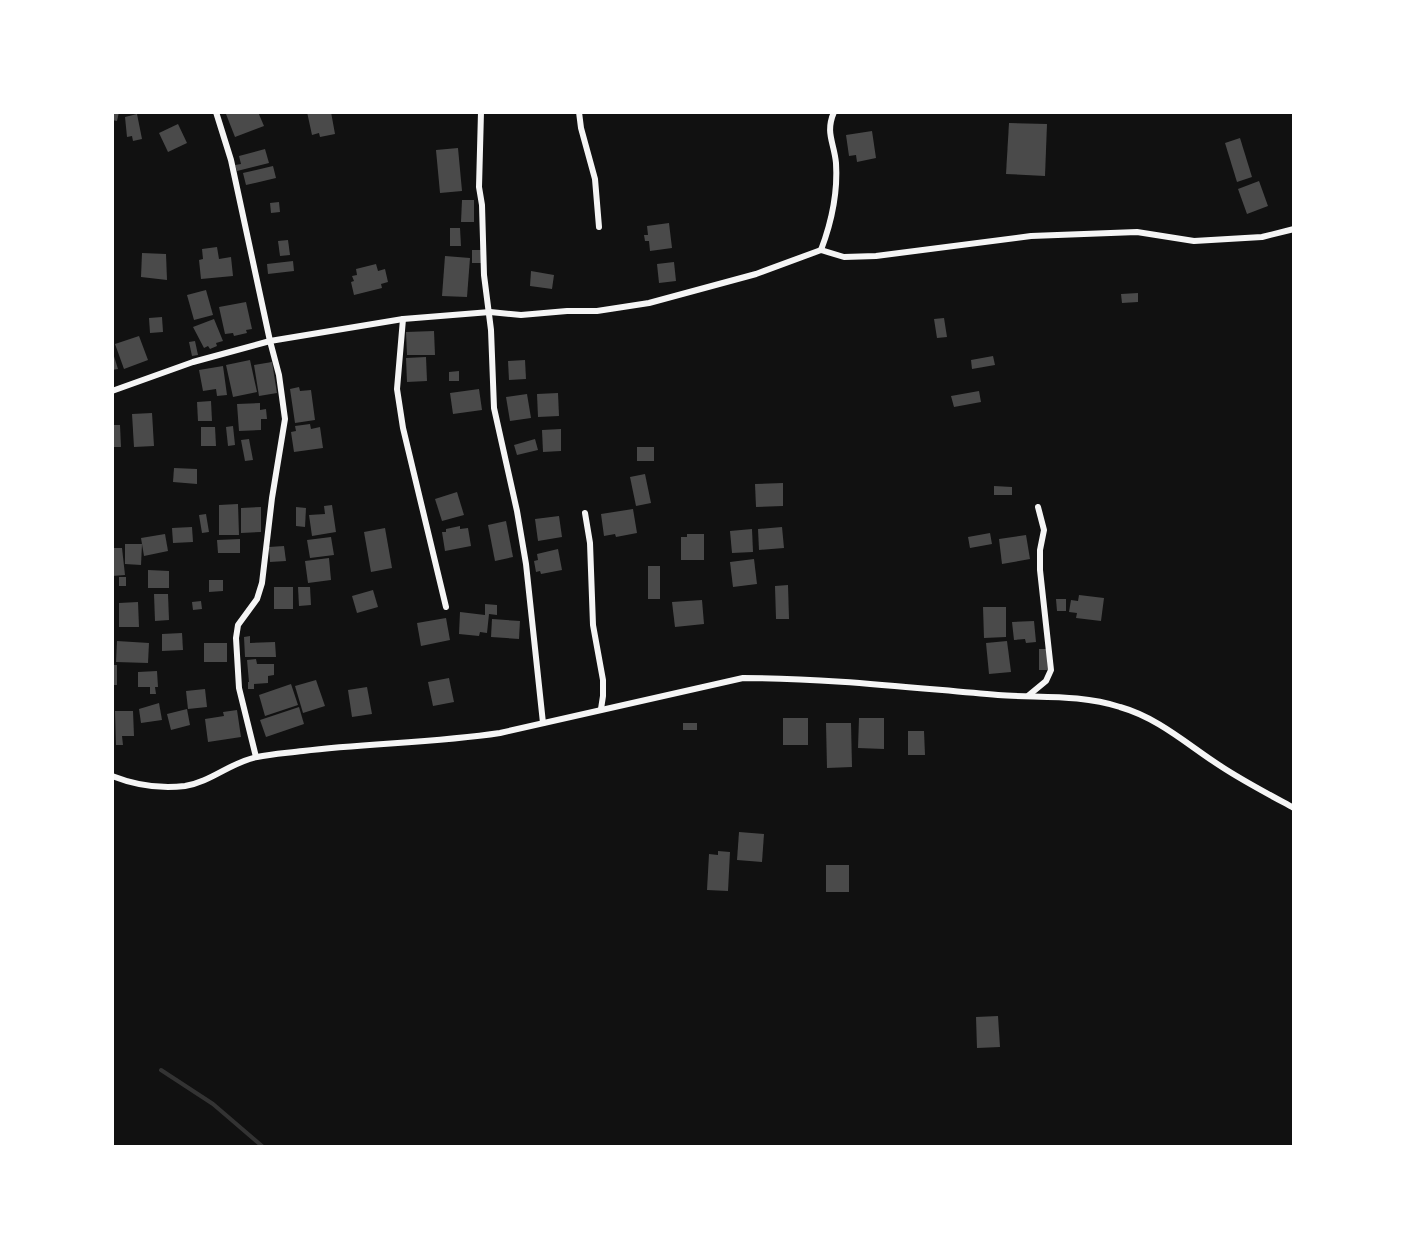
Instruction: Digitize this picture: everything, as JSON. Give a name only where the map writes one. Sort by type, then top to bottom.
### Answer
[{"type":"street","points":[[216,112],[231,160],[279,375],[285,418],[272,498],[262,583],[257,599],[238,625],[236,638],[239,688],[256,757]]},
{"type":"street","points":[[481,112],[478,187],[483,215],[484,275],[490,312],[494,408],[518,511],[543,723]]},
{"type":"street","points":[[579,112],[595,179],[599,227]]},
{"type":"street","points":[[821,250],[836,205],[836,163],[829,130],[834,112]]},
{"type":"street","points":[[112,391],[183,366],[270,341],[403,319],[490,312],[522,315],[597,311],[649,303],[756,274],[821,250],[844,257],[876,256],[1031,236],[1137,232],[1194,242],[1262,237],[1293,229]]},
{"type":"street","points":[[403,319],[397,389],[403,428],[446,607]]},
{"type":"street","points":[[1029,696],[1046,681],[1052,670],[1040,570],[1040,550],[1044,530],[1038,507]]},
{"type":"street","points":[[585,513],[590,543],[592,626],[603,680],[601,709]]},
{"type":"street","points":[[112,777],[145,785],[185,786],[206,780],[256,757],[349,746],[469,737],[641,702],[743,678],[869,683],[1029,696],[1066,696],[1122,707],[1178,735],[1222,767],[1293,808]]},
{"type":"building","points":[[112,112],[119,112],[117,121],[112,120]]},
{"type":"building","points":[[258,112],[264,126],[235,137],[226,114]]},
{"type":"building","points":[[307,112],[331,112],[335,134],[320,137],[319,133],[312,135]]},
{"type":"building","points":[[137,114],[142,139],[133,141],[132,136],[127,137],[125,117]]},
{"type":"building","points":[[1009,123],[1047,124],[1045,176],[1006,174]]},
{"type":"building","points":[[178,124],[187,143],[168,152],[159,133]]},
{"type":"building","points":[[872,131],[876,158],[857,162],[856,155],[849,156],[846,135]]},
{"type":"building","points":[[1240,138],[1252,177],[1237,182],[1225,143]]},
{"type":"building","points":[[458,148],[462,191],[440,193],[436,150]]},
{"type":"building","points":[[265,149],[269,163],[237,171],[235,165],[241,164],[239,156]]},
{"type":"building","points":[[273,166],[276,178],[246,185],[243,173]]},
{"type":"building","points":[[1259,181],[1268,206],[1247,214],[1238,189]]},
{"type":"building","points":[[462,200],[474,200],[474,222],[461,222]]},
{"type":"building","points":[[279,202],[280,212],[271,213],[270,203]]},
{"type":"building","points":[[669,223],[672,248],[650,251],[649,241],[645,241],[644,235],[648,235],[647,226]]},
{"type":"building","points":[[450,228],[460,228],[461,246],[450,246]]},
{"type":"building","points":[[288,240],[290,255],[280,256],[278,241]]},
{"type":"building","points":[[217,247],[219,259],[231,257],[233,276],[201,279],[199,260],[203,259],[202,249]]},
{"type":"building","points":[[472,250],[482,250],[482,263],[472,263]]},
{"type":"building","points":[[142,253],[166,254],[167,280],[141,277]]},
{"type":"building","points":[[445,256],[470,258],[467,297],[442,296]]},
{"type":"building","points":[[293,261],[294,271],[268,274],[267,264]]},
{"type":"building","points":[[674,262],[676,281],[659,283],[657,264]]},
{"type":"building","points":[[376,264],[378,271],[385,269],[388,282],[381,284],[382,288],[354,295],[351,282],[354,281],[352,276],[357,275],[356,269]]},
{"type":"building","points":[[531,271],[554,275],[552,289],[530,286]]},
{"type":"building","points":[[206,290],[213,315],[194,320],[187,295]]},
{"type":"building","points":[[1138,293],[1138,302],[1122,303],[1121,294]]},
{"type":"building","points":[[246,302],[252,329],[246,330],[247,333],[234,336],[233,333],[225,334],[219,307]]},
{"type":"building","points":[[162,317],[163,332],[150,333],[149,318]]},
{"type":"building","points":[[944,318],[947,337],[937,338],[934,319]]},
{"type":"building","points":[[214,319],[223,341],[216,343],[217,346],[210,349],[208,346],[204,348],[193,327]]},
{"type":"building","points":[[434,331],[435,355],[407,355],[406,332]]},
{"type":"building","points":[[139,336],[148,360],[124,369],[115,344]]},
{"type":"building","points":[[195,341],[198,355],[192,356],[189,342]]},
{"type":"building","points":[[112,350],[118,369],[112,370]]},
{"type":"building","points":[[993,356],[995,365],[972,369],[971,360]]},
{"type":"building","points":[[426,357],[427,381],[407,382],[406,358]]},
{"type":"building","points":[[250,360],[257,392],[233,397],[226,365]]},
{"type":"building","points":[[525,360],[526,379],[509,380],[508,361]]},
{"type":"building","points":[[272,362],[277,393],[259,396],[254,365]]},
{"type":"building","points":[[223,366],[227,395],[217,396],[216,389],[203,391],[199,370]]},
{"type":"building","points":[[459,371],[459,381],[449,381],[449,372]]},
{"type":"building","points":[[299,387],[300,391],[311,390],[315,420],[295,423],[290,389]]},
{"type":"building","points":[[479,389],[482,410],[453,414],[450,393]]},
{"type":"building","points":[[979,391],[981,402],[954,407],[951,396]]},
{"type":"building","points":[[558,393],[559,416],[538,417],[537,394]]},
{"type":"building","points":[[527,394],[531,418],[510,421],[506,397]]},
{"type":"building","points":[[211,401],[212,421],[198,421],[197,402]]},
{"type":"building","points":[[260,403],[260,410],[266,409],[267,419],[261,419],[261,430],[239,431],[237,404]]},
{"type":"building","points":[[152,413],[154,446],[134,447],[132,414]]},
{"type":"building","points":[[310,424],[311,429],[320,427],[323,448],[294,452],[291,432],[296,431],[295,426]]},
{"type":"building","points":[[112,425],[120,425],[121,447],[112,447]]},
{"type":"building","points":[[233,426],[235,445],[228,446],[226,427]]},
{"type":"building","points":[[201,427],[215,427],[216,446],[201,446]]},
{"type":"building","points":[[561,429],[561,451],[543,452],[542,430]]},
{"type":"building","points":[[249,439],[253,460],[245,461],[241,440]]},
{"type":"building","points":[[535,439],[538,450],[517,455],[514,445]]},
{"type":"building","points":[[637,447],[654,447],[654,461],[637,461]]},
{"type":"building","points":[[174,468],[197,469],[197,484],[173,482]]},
{"type":"building","points":[[645,474],[651,503],[636,506],[630,477]]},
{"type":"building","points":[[783,483],[783,506],[756,507],[755,484]]},
{"type":"building","points":[[994,486],[1012,487],[1012,495],[994,495]]},
{"type":"building","points":[[457,492],[464,515],[442,521],[435,499]]},
{"type":"building","points":[[238,504],[239,535],[219,535],[219,505]]},
{"type":"building","points":[[332,505],[336,532],[312,536],[309,515],[325,514],[324,506]]},
{"type":"building","points":[[261,507],[261,532],[241,533],[241,508]]},
{"type":"building","points":[[296,507],[306,508],[305,527],[296,526]]},
{"type":"building","points":[[633,509],[637,533],[616,537],[615,534],[604,536],[601,514]]},
{"type":"building","points":[[206,514],[209,532],[202,533],[199,515]]},
{"type":"building","points":[[559,516],[562,537],[538,541],[535,519]]},
{"type":"building","points":[[506,521],[513,557],[495,561],[488,525]]},
{"type":"building","points":[[460,526],[460,529],[468,528],[471,546],[445,551],[442,532]]},
{"type":"building","points":[[192,527],[193,542],[173,543],[172,528]]},
{"type":"building","points":[[782,527],[784,548],[759,550],[758,529]]},
{"type":"building","points":[[385,528],[392,568],[371,572],[364,532]]},
{"type":"building","points":[[752,529],[753,552],[732,553],[730,531]]},
{"type":"building","points":[[990,533],[992,544],[970,548],[968,537]]},
{"type":"building","points":[[165,534],[168,551],[144,556],[141,538]]},
{"type":"building","points":[[687,534],[704,534],[704,560],[681,560],[681,537],[687,537]]},
{"type":"building","points":[[1026,535],[1030,559],[1002,564],[999,539]]},
{"type":"building","points":[[331,537],[334,555],[310,558],[307,540]]},
{"type":"building","points":[[240,539],[240,553],[218,553],[217,540]]},
{"type":"building","points":[[125,544],[142,544],[141,565],[125,564]]},
{"type":"building","points":[[284,546],[286,561],[270,562],[269,547]]},
{"type":"building","points":[[112,548],[122,548],[125,575],[112,576]]},
{"type":"building","points":[[558,549],[562,570],[541,574],[540,571],[536,572],[534,561],[538,560],[537,554]]},
{"type":"building","points":[[329,558],[331,580],[308,583],[305,561]]},
{"type":"building","points":[[754,559],[757,584],[733,587],[730,562]]},
{"type":"building","points":[[648,566],[660,566],[660,599],[648,599]]},
{"type":"building","points":[[148,570],[169,571],[169,588],[148,588]]},
{"type":"building","points":[[119,577],[126,577],[126,586],[119,586]]},
{"type":"building","points":[[209,580],[223,580],[223,591],[209,592]]},
{"type":"building","points":[[788,585],[789,619],[776,619],[775,586]]},
{"type":"building","points":[[274,587],[293,587],[293,609],[274,609]]},
{"type":"building","points":[[298,587],[310,587],[311,605],[299,606]]},
{"type":"building","points":[[373,590],[378,607],[357,613],[352,596]]},
{"type":"building","points":[[154,594],[168,594],[169,620],[155,621]]},
{"type":"building","points":[[1079,595],[1104,598],[1101,621],[1076,618],[1077,613],[1069,612],[1071,600],[1078,601]]},
{"type":"building","points":[[1056,599],[1066,599],[1066,611],[1057,611]]},
{"type":"building","points":[[702,600],[704,624],[675,627],[672,602]]},
{"type":"building","points":[[201,601],[202,609],[193,610],[192,602]]},
{"type":"building","points":[[138,602],[139,627],[119,627],[119,603]]},
{"type":"building","points":[[485,604],[497,605],[497,615],[489,614],[487,633],[480,632],[479,636],[459,634],[460,612],[485,615]]},
{"type":"building","points":[[983,607],[1006,607],[1006,637],[984,638]]},
{"type":"building","points":[[446,618],[450,640],[421,646],[417,623]]},
{"type":"building","points":[[492,619],[520,621],[519,639],[491,637]]},
{"type":"building","points":[[1034,621],[1036,642],[1026,643],[1025,639],[1014,640],[1012,622]]},
{"type":"building","points":[[182,633],[183,650],[162,651],[162,634]]},
{"type":"building","points":[[250,636],[250,643],[275,642],[276,657],[245,657],[244,637]]},
{"type":"building","points":[[117,641],[149,643],[148,663],[116,662]]},
{"type":"building","points":[[1007,641],[1011,672],[989,674],[986,643]]},
{"type":"building","points":[[204,643],[227,643],[227,662],[204,662]]},
{"type":"building","points":[[1039,649],[1047,649],[1048,670],[1039,670]]},
{"type":"building","points":[[256,659],[257,664],[274,664],[274,675],[268,676],[268,683],[254,684],[254,689],[248,689],[247,660]]},
{"type":"building","points":[[112,665],[117,665],[117,685],[112,685]]},
{"type":"building","points":[[157,671],[156,694],[150,694],[150,687],[138,687],[138,672]]},
{"type":"building","points":[[449,678],[454,702],[433,706],[428,682]]},
{"type":"building","points":[[316,680],[325,706],[303,713],[295,686]]},
{"type":"building","points":[[291,684],[298,705],[265,716],[259,695]]},
{"type":"building","points":[[367,687],[372,714],[352,717],[348,690]]},
{"type":"building","points":[[205,689],[207,707],[188,709],[186,691]]},
{"type":"building","points":[[159,703],[162,720],[141,723],[139,709]]},
{"type":"building","points":[[299,707],[304,724],[266,737],[260,720]]},
{"type":"building","points":[[187,709],[190,725],[171,730],[167,714]]},
{"type":"building","points":[[237,710],[241,737],[208,742],[205,719],[224,716],[223,712]]},
{"type":"building","points":[[115,711],[133,711],[134,736],[122,736],[123,745],[116,745]]},
{"type":"building","points":[[783,718],[808,718],[808,745],[783,745]]},
{"type":"building","points":[[859,718],[884,718],[884,749],[858,748]]},
{"type":"building","points":[[683,723],[697,723],[697,730],[683,730]]},
{"type":"building","points":[[826,723],[851,723],[852,767],[827,768]]},
{"type":"building","points":[[908,731],[924,731],[925,755],[908,755]]},
{"type":"building","points":[[739,832],[764,834],[762,862],[737,860]]},
{"type":"building","points":[[718,851],[730,852],[728,891],[707,890],[709,854],[718,855]]},
{"type":"building","points":[[826,865],[849,865],[849,892],[826,892]]},
{"type":"building","points":[[998,1016],[1000,1047],[977,1048],[976,1017]]},
{"type":"waterway","points":[[161,1070],[213,1104],[262,1146]]}]
